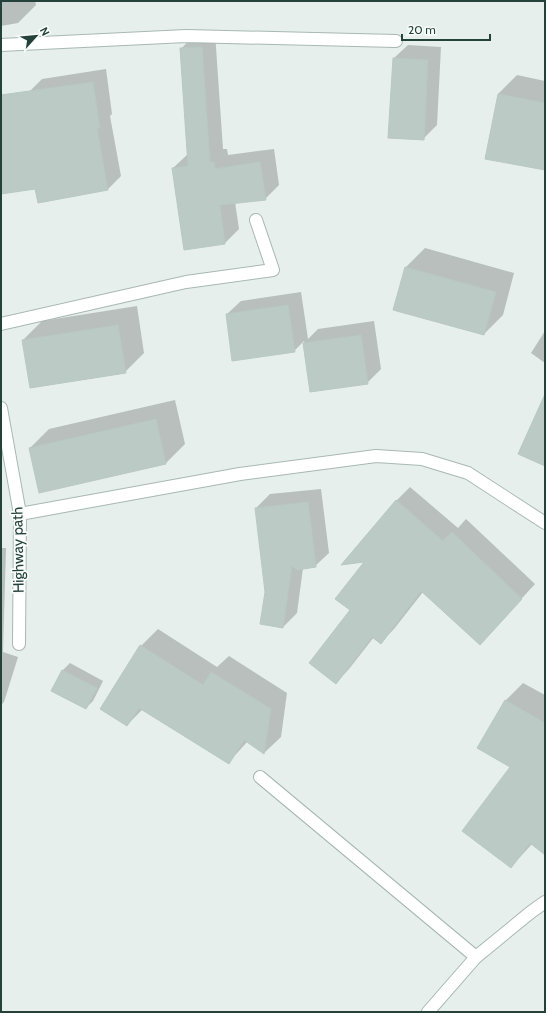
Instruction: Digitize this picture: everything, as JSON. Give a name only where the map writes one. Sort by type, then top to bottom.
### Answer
[{"type":"street","points":[[1,45],[186,36],[396,41]]},
{"type":"street","points":[[1,324],[186,282],[273,270],[256,220]]},
{"type":"street","name":"Highway path","points":[[1,408],[20,514],[19,644]]},
{"type":"street","points":[[20,514],[240,474],[376,456],[422,459],[468,474],[545,523]]},
{"type":"street","points":[[260,777],[476,957]]},
{"type":"street","points":[[428,1012],[476,957],[545,902]]},
{"type":"building","points":[[202,47],[210,162],[214,162],[215,169],[260,162],[266,200],[220,205],[225,244],[184,250],[172,168],[188,166],[180,48]]},
{"type":"building","points":[[393,58],[428,60],[424,140],[388,138]]},
{"type":"building","points":[[93,82],[100,128],[97,128],[108,190],[38,203],[35,189],[1,194],[1,95]]},
{"type":"building","points":[[498,94],[545,103],[545,170],[485,159]]},
{"type":"building","points":[[405,267],[496,292],[484,335],[393,310]]},
{"type":"building","points":[[288,305],[295,352],[232,361],[226,314]]},
{"type":"building","points":[[118,325],[126,373],[30,388],[22,340]]},
{"type":"building","points":[[361,335],[368,384],[310,392],[303,343]]},
{"type":"building","points":[[545,394],[545,466],[518,454]]},
{"type":"building","points":[[156,419],[166,464],[39,493],[29,448]]},
{"type":"building","points":[[396,500],[443,541],[452,532],[522,599],[480,645],[421,591],[381,644],[372,637],[336,684],[309,663],[350,610],[335,599],[364,562],[341,565]]},
{"type":"building","points":[[308,502],[316,567],[297,570],[292,566],[283,628],[260,624],[265,592],[255,508]]},
{"type":"building","points":[[140,645],[203,685],[211,672],[271,709],[264,754],[244,740],[229,764],[139,708],[127,726],[100,709]]},
{"type":"building","points":[[62,670],[97,688],[86,709],[51,691]]},
{"type":"building","points":[[505,700],[545,723],[545,855],[530,843],[511,868],[462,831],[510,767],[477,748]]}]
